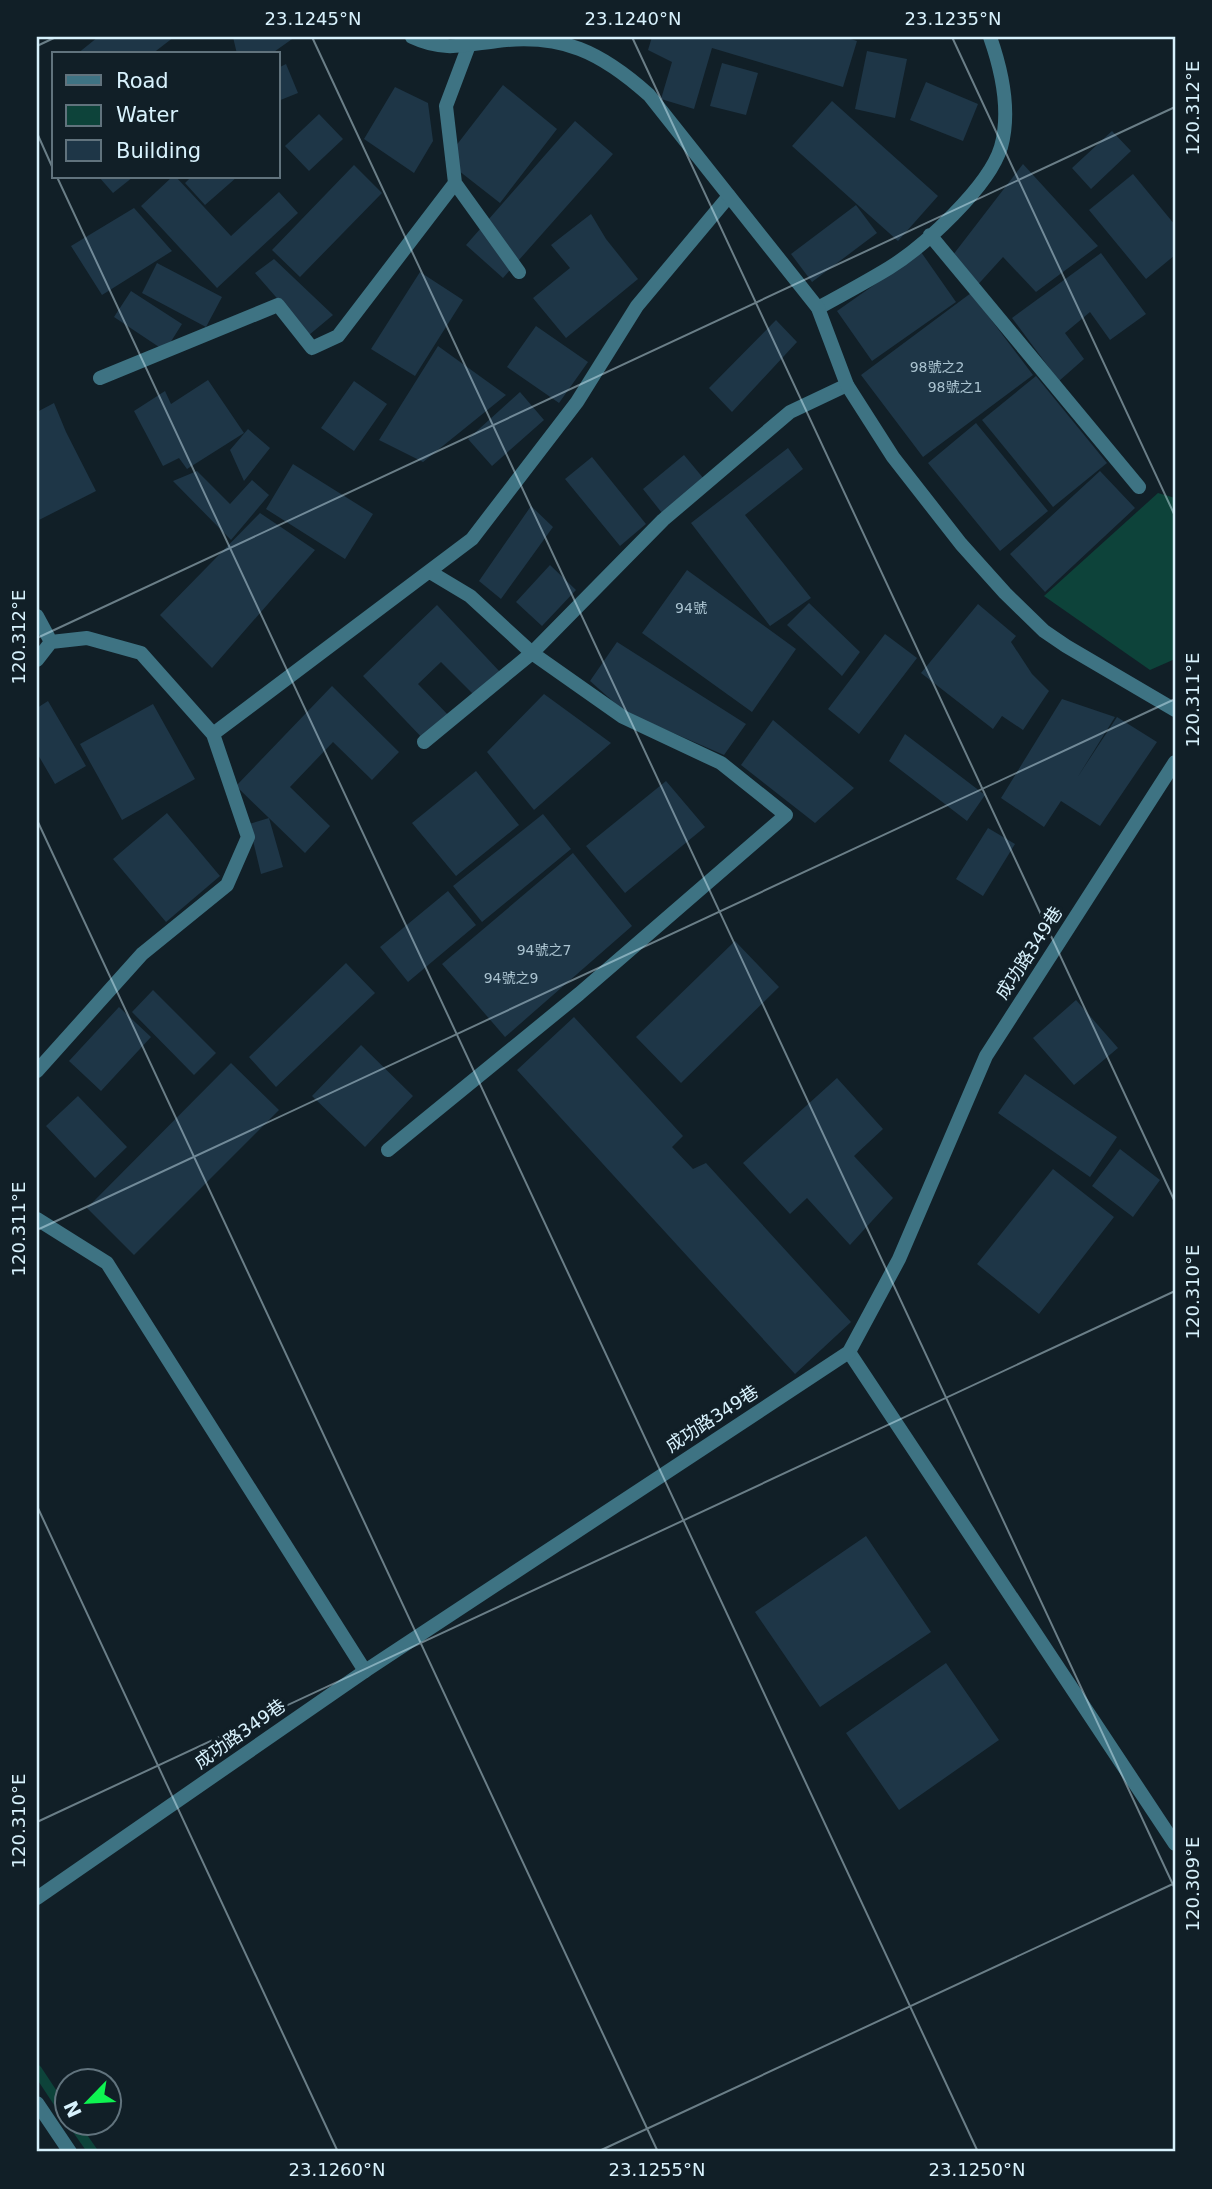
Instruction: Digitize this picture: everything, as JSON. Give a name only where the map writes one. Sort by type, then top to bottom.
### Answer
[{"type":"street","points":[[412,37],[439,47],[508,39],[547,38],[598,56],[624,73],[649,96],[818,308],[847,385],[893,457],[961,544],[1014,603],[1044,631],[1175,710]]},
{"type":"street","points":[[818,308],[891,267],[930,235],[992,168],[1000,148],[1005,108],[998,59],[990,37]]},
{"type":"street","points":[[469,45],[446,106],[454,183],[519,272]]},
{"type":"street","points":[[100,379],[278,305],[312,348],[338,336],[454,183]]},
{"type":"street","points":[[213,734],[472,539],[576,401],[637,306],[729,196]]},
{"type":"street","points":[[930,235],[1139,487]]},
{"type":"street","points":[[424,742],[532,653],[663,520],[790,412],[847,385]]},
{"type":"street","points":[[388,1150],[579,994],[786,814],[721,763],[623,717],[532,653],[470,596],[430,572]]},
{"type":"street","points":[[37,616],[51,642]]},
{"type":"street","points":[[37,660],[51,642],[87,638],[141,653],[213,734],[248,837],[227,885],[142,954],[37,1071]]},
{"type":"street","name":"成功路349巷","points":[[37,1898],[365,1671],[849,1352],[899,1259],[986,1056],[1175,762]]},
{"type":"street","points":[[37,1219],[107,1264],[365,1671]]},
{"type":"street","points":[[849,1352],[1175,1844]]},
{"type":"street","points":[[37,2103],[70,2152]]},
{"type":"water","points":[[1158,493],[1175,498],[1175,659],[1150,670],[1044,596]]},
{"type":"building","points":[[98,37],[174,37],[155,52],[79,52]]},
{"type":"building","points":[[233,37],[295,37],[274,52],[237,52]]},
{"type":"building","points":[[652,37],[844,37],[857,41],[843,87],[712,48],[694,109],[661,99],[672,62],[648,50]]},
{"type":"building","points":[[867,51],[907,59],[895,118],[855,109]]},
{"type":"building","points":[[722,63],[758,73],[746,115],[710,106]]},
{"type":"building","points":[[286,64],[298,93],[280,100],[280,67]]},
{"type":"building","points":[[926,82],[978,104],[963,141],[910,120]]},
{"type":"building","points":[[503,85],[557,129],[500,203],[445,160]]},
{"type":"building","points":[[395,87],[428,103],[433,141],[414,173],[364,139]]},
{"type":"building","points":[[832,101],[938,196],[898,241],[792,146]]},
{"type":"building","points":[[319,114],[343,139],[309,171],[285,146]]},
{"type":"building","points":[[575,121],[613,154],[503,278],[466,245]]},
{"type":"building","points":[[1112,131],[1131,151],[1091,189],[1072,168]]},
{"type":"building","points":[[1023,164],[1098,246],[1036,292],[1003,257],[973,290],[946,264]]},
{"type":"building","points":[[354,165],[382,193],[300,277],[272,250]]},
{"type":"building","points":[[1133,174],[1175,225],[1175,255],[1146,279],[1089,210]]},
{"type":"building","points":[[100,178],[132,178],[113,193]]},
{"type":"building","points":[[171,178],[177,178],[231,236],[279,192],[298,213],[217,288],[141,206]]},
{"type":"building","points":[[190,178],[236,178],[205,205],[185,183]]},
{"type":"building","points":[[856,205],[877,233],[812,282],[791,254]]},
{"type":"building","points":[[134,208],[172,251],[102,295],[71,246]]},
{"type":"building","points":[[591,214],[606,239],[638,279],[566,338],[533,298],[570,268],[551,245]]},
{"type":"building","points":[[921,252],[956,302],[872,361],[837,311]]},
{"type":"building","points":[[1101,253],[1146,314],[1110,340],[1090,312],[1065,333],[1084,359],[1059,381],[1012,318]]},
{"type":"building","points":[[274,259],[333,315],[309,335],[255,273]]},
{"type":"building","points":[[157,263],[222,297],[206,327],[142,293]]},
{"type":"building","points":[[420,272],[463,300],[415,376],[371,349]]},
{"type":"building","points":[[131,291],[182,324],[165,351],[114,317]]},
{"type":"building","points":[[971,293],[1033,375],[923,457],[861,375]]},
{"type":"building","points":[[776,320],[797,342],[732,412],[709,388]]},
{"type":"building","points":[[536,326],[588,362],[559,403],[507,367]]},
{"type":"building","points":[[438,346],[506,395],[423,462],[379,440]]},
{"type":"building","points":[[1036,376],[1107,463],[1053,507],[982,420]]},
{"type":"building","points":[[208,380],[244,433],[187,469],[179,458],[163,466],[134,411],[165,391],[171,404]]},
{"type":"building","points":[[354,381],[387,404],[354,451],[321,428]]},
{"type":"building","points":[[520,392],[544,420],[492,466],[468,439]]},
{"type":"building","points":[[54,403],[96,491],[37,521],[37,412]]},
{"type":"building","points":[[976,423],[1048,511],[1000,551],[928,463]]},
{"type":"building","points":[[248,429],[270,448],[244,481],[230,450]]},
{"type":"building","points":[[788,448],[803,469],[745,515],[811,598],[770,626],[691,523]]},
{"type":"building","points":[[684,455],[704,479],[662,513],[643,489]]},
{"type":"building","points":[[592,457],[646,524],[620,546],[565,479]]},
{"type":"building","points":[[293,464],[373,514],[345,559],[266,509]]},
{"type":"building","points":[[197,471],[230,504],[252,480],[269,495],[231,540],[173,481]]},
{"type":"building","points":[[1100,471],[1135,508],[1045,592],[1010,554]]},
{"type":"building","points":[[531,506],[553,527],[501,599],[479,581]]},
{"type":"building","points":[[260,513],[315,550],[212,668],[160,615]]},
{"type":"building","points":[[550,565],[576,590],[542,626],[516,602]]},
{"type":"building","points":[[687,570],[796,649],[752,712],[642,633]]},
{"type":"building","points":[[809,603],[860,652],[842,676],[787,625]]},
{"type":"building","points":[[978,604],[1016,636],[1011,642],[1032,674],[1049,691],[1023,730],[1002,716],[993,729],[921,673]]},
{"type":"building","points":[[437,605],[501,673],[476,697],[441,662],[418,684],[453,720],[428,744],[363,676]]},
{"type":"building","points":[[885,634],[917,658],[859,734],[828,709]]},
{"type":"building","points":[[617,642],[746,724],[724,755],[625,712],[590,681]]},
{"type":"building","points":[[332,686],[399,752],[372,780],[333,742],[290,787],[330,826],[305,853],[236,786]]},
{"type":"building","points":[[544,694],[611,743],[534,810],[487,752]]},
{"type":"building","points":[[1062,699],[1115,717],[1077,778],[1117,717],[1157,742],[1100,826],[1061,801],[1044,827],[1001,798]]},
{"type":"building","points":[[48,701],[86,766],[55,784],[37,753],[37,708]]},
{"type":"building","points":[[153,704],[195,779],[122,820],[80,744]]},
{"type":"building","points":[[773,720],[854,788],[815,823],[741,765]]},
{"type":"building","points":[[905,734],[985,795],[967,821],[889,761]]},
{"type":"building","points":[[476,771],[519,825],[456,876],[412,823]]},
{"type":"building","points":[[666,781],[705,827],[625,893],[586,846]]},
{"type":"building","points":[[167,813],[220,876],[166,922],[113,859]]},
{"type":"building","points":[[543,814],[571,849],[482,922],[453,886]]},
{"type":"building","points":[[269,818],[283,867],[261,874],[249,824]]},
{"type":"building","points":[[988,828],[1015,844],[983,896],[956,879]]},
{"type":"building","points":[[573,853],[632,926],[505,1037],[442,964]]},
{"type":"building","points":[[448,891],[476,925],[408,982],[380,947]]},
{"type":"building","points":[[735,941],[779,987],[681,1083],[636,1037]]},
{"type":"building","points":[[346,963],[375,993],[276,1087],[249,1057]]},
{"type":"building","points":[[153,990],[216,1053],[194,1075],[132,1012]]},
{"type":"building","points":[[1076,1000],[1118,1048],[1074,1085],[1033,1038]]},
{"type":"building","points":[[119,1007],[151,1037],[101,1091],[69,1061]]},
{"type":"building","points":[[574,1017],[683,1136],[672,1147],[693,1169],[706,1163],[851,1322],[795,1374],[517,1070]]},
{"type":"building","points":[[361,1045],[413,1096],[365,1147],[312,1096]]},
{"type":"building","points":[[231,1063],[279,1110],[134,1255],[87,1208]]},
{"type":"building","points":[[1025,1074],[1117,1137],[1090,1177],[998,1113]]},
{"type":"building","points":[[837,1078],[883,1129],[854,1156],[893,1198],[850,1245],[807,1198],[790,1214],[743,1163]]},
{"type":"building","points":[[78,1096],[127,1147],[95,1178],[46,1126]]},
{"type":"building","points":[[1120,1149],[1160,1180],[1133,1217],[1092,1186]]},
{"type":"building","points":[[1053,1169],[1114,1217],[1039,1314],[977,1264]]},
{"type":"building","points":[[866,1536],[931,1632],[820,1707],[755,1612]]},
{"type":"building","points":[[946,1663],[999,1740],[899,1810],[846,1733]]},
{"type":"waterway","points":[[37,2070],[52,2093]]},
{"type":"waterway","points":[[82,2136],[93,2152]]}]
